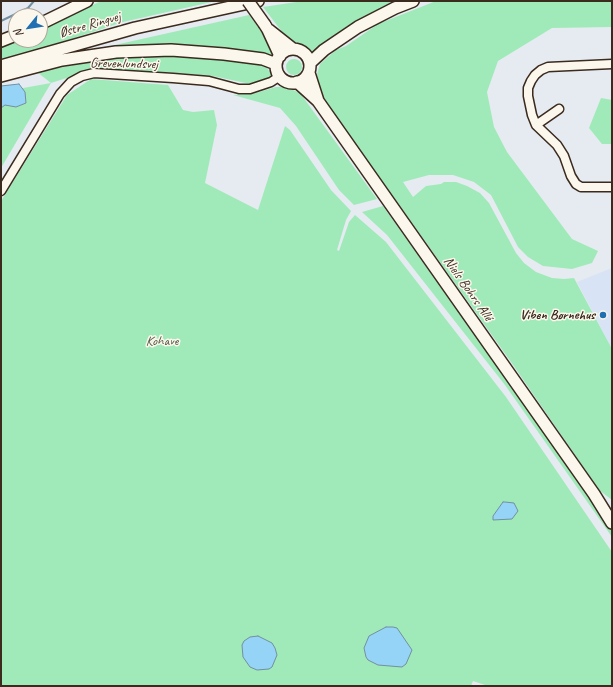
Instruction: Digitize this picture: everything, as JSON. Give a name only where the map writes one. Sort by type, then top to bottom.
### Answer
[{"type":"street","points":[[48,20],[87,1]]},
{"type":"street","points":[[248,1],[266,27],[278,60],[277,70],[280,76],[287,82],[297,82],[304,79],[309,68],[324,50],[358,27],[395,8],[414,1]]},
{"type":"street","name":"Østre Ringvej","points":[[1,66],[135,28],[258,1]]},
{"type":"street","points":[[266,27],[293,49]]},
{"type":"street","points":[[278,60],[284,52],[293,49],[299,50],[308,58],[309,68]]},
{"type":"street","points":[[1,76],[62,60],[116,52],[171,50],[278,60]]},
{"type":"street","points":[[612,64],[548,67],[535,75],[528,88],[532,115],[536,125],[557,145],[564,156],[571,176],[576,184],[586,188],[612,187]]},
{"type":"street","name":"Niels Bohrs Allé","points":[[309,68],[318,101]]},
{"type":"street","name":"Grevenlundsvej","points":[[1,191],[60,94],[71,82],[82,76],[94,73],[209,81],[239,89],[261,87],[280,76]]},
{"type":"street","name":"Niels Bohrs Allé","points":[[297,82],[318,101],[594,494],[612,523]]},
{"type":"street","points":[[536,125],[559,109]]},
{"type":"street","name":"Niels Bohrs Allé","points":[[594,494],[612,512]]},
{"type":"shaded area","name":"Viben Børnehus","points":[[612,268],[612,349],[577,282]]},
{"type":"green space","points":[[101,1],[216,1],[123,22],[48,47],[48,26]]},
{"type":"green space","points":[[303,1],[395,1],[353,24],[310,54],[286,37],[263,7]]},
{"type":"green space","points":[[436,1],[612,1],[612,27],[552,28],[498,61],[487,92],[494,127],[507,152],[572,239],[598,251],[592,263],[572,269],[543,266],[528,257],[518,247],[491,195],[474,182],[453,175],[429,175],[403,182],[413,197],[426,186],[441,184],[444,182],[456,182],[480,193],[489,203],[516,253],[524,263],[536,272],[552,278],[574,278],[612,349],[612,500],[599,490],[511,362],[323,98],[318,84],[317,74],[320,64],[336,50],[346,46],[378,24]]},
{"type":"green space","points":[[249,15],[274,48],[271,57],[244,50],[172,44],[132,47],[70,55]]},
{"type":"green space","points":[[8,44],[8,48],[44,48],[1,62],[1,47]]},
{"type":"green space","points":[[158,55],[258,64],[267,68],[272,75],[255,85],[213,76],[163,72],[96,70],[51,83],[37,72],[95,61]]},
{"type":"green space","points":[[291,59],[297,59],[302,64],[300,73],[297,75],[291,75],[286,70],[286,64]]},
{"type":"green space","name":"Kohave","points":[[91,79],[168,85],[183,110],[193,112],[214,110],[217,125],[205,183],[258,210],[285,126],[290,130],[331,190],[351,211],[346,220],[337,250],[339,251],[349,222],[355,215],[386,242],[506,397],[612,552],[612,686],[488,686],[473,681],[471,686],[1,686],[1,201],[67,95]]},
{"type":"green space","points":[[51,83],[1,168],[1,92]]},
{"type":"green space","points":[[276,87],[286,87],[300,93],[377,199],[354,205],[339,190],[296,126],[280,108],[233,95],[252,94]]},
{"type":"green space","points":[[601,98],[612,100],[612,144],[602,144],[589,128]]},
{"type":"green space","points":[[383,206],[612,528],[612,537],[505,385],[387,235],[362,212]]},
{"type":"water","points":[[19,84],[25,92],[26,103],[16,107],[5,105],[1,108],[1,86]]},
{"type":"water","points":[[503,502],[514,503],[518,511],[512,519],[493,520],[493,516]]},
{"type":"water","points":[[386,627],[397,628],[412,650],[406,664],[402,667],[378,665],[368,660],[366,657],[364,648],[369,636]]},
{"type":"water","points":[[258,636],[272,643],[275,648],[277,655],[272,667],[269,669],[257,670],[250,667],[243,657],[242,645],[244,641],[250,637]]},
{"type":"waterway","points":[[1,21],[28,8],[34,1]]},
{"type":"place","name":"Viben Børnehus","points":[[603,315]]}]
